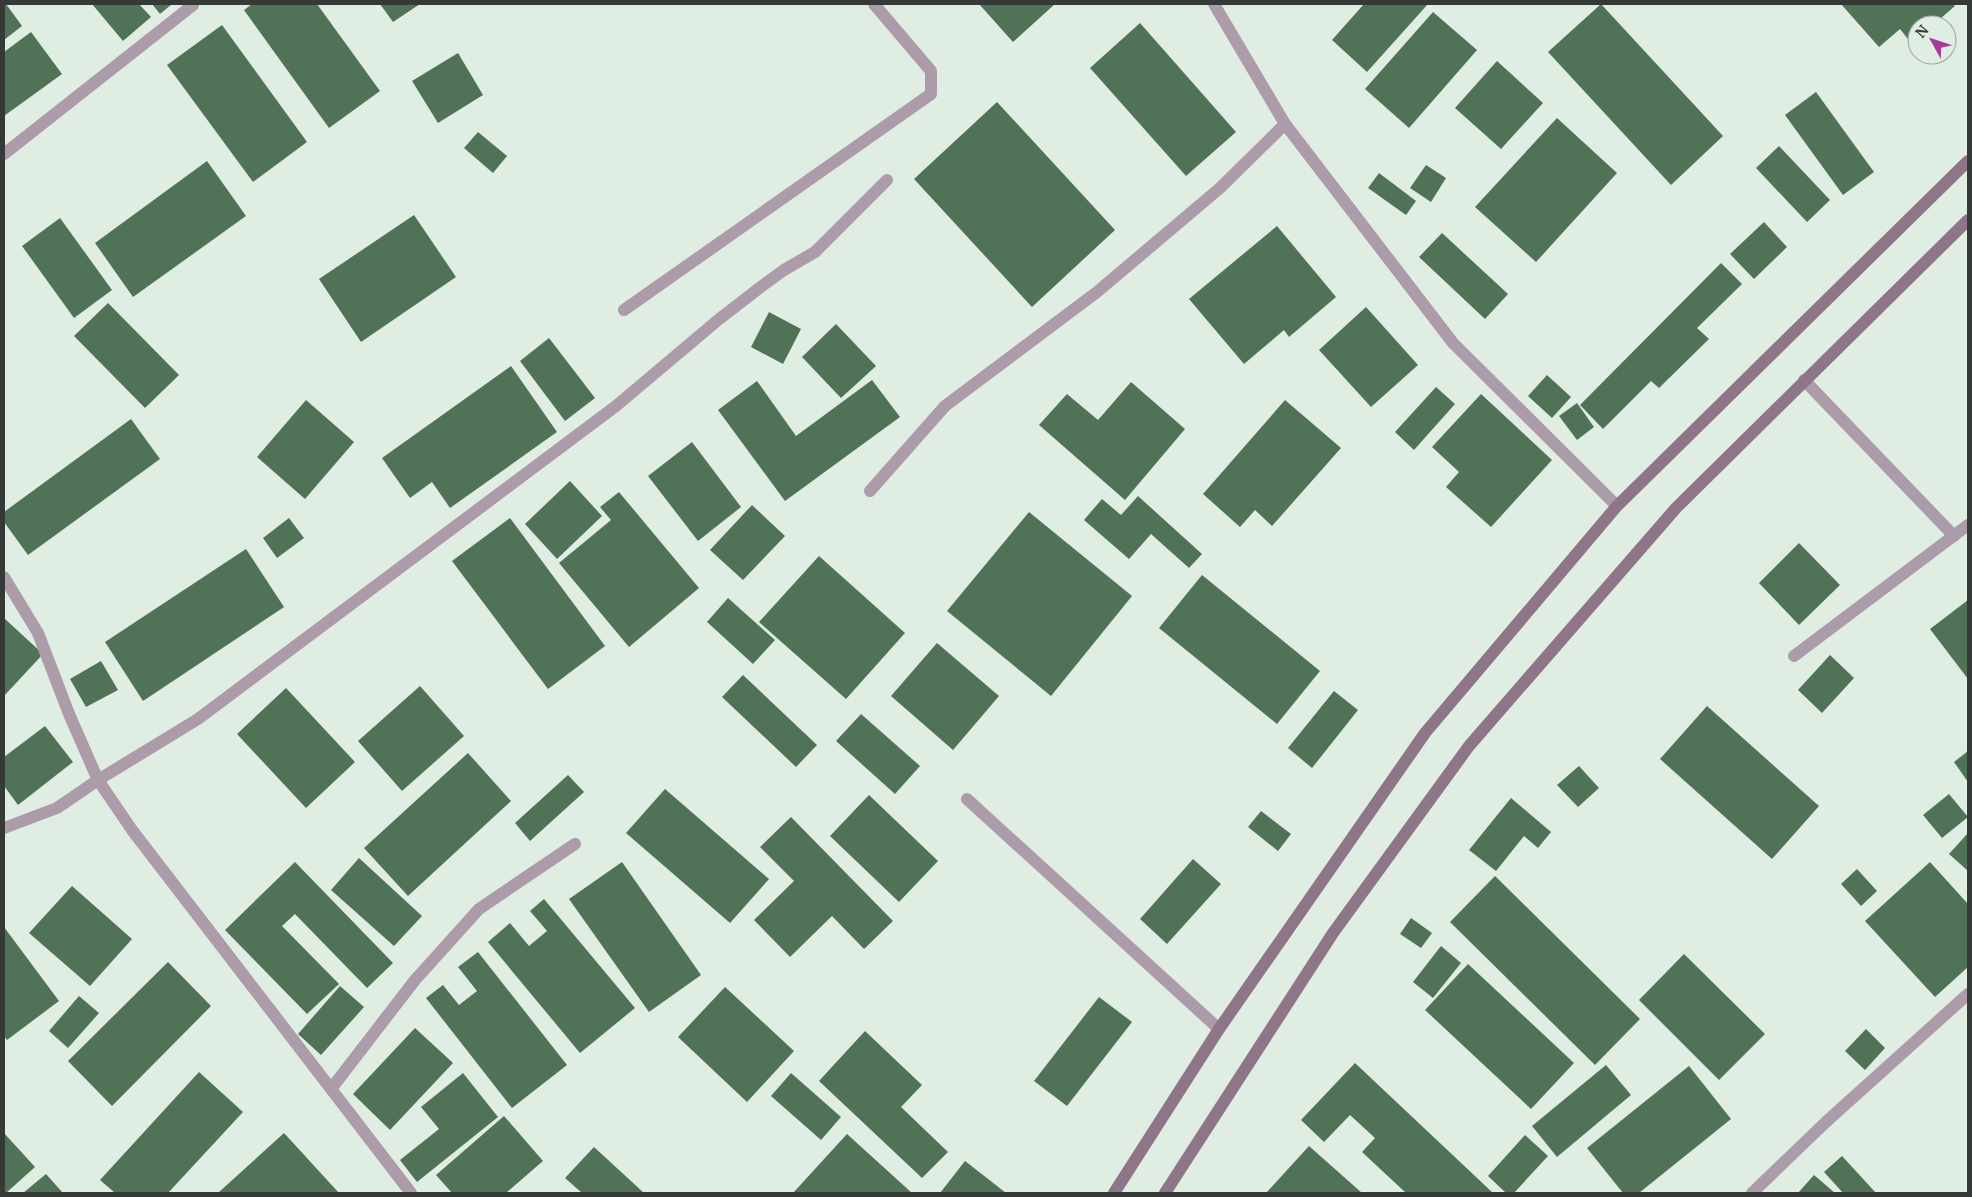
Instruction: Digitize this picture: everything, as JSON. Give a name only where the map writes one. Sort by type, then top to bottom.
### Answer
[{"type":"street","points":[[624,310],[931,94],[931,71],[874,4]]},
{"type":"street","points":[[1214,4],[1285,124],[1454,343],[1617,506]]},
{"type":"street","points":[[4,154],[193,5]]},
{"type":"street","points":[[870,491],[945,406],[1097,292],[1220,188],[1285,124]]},
{"type":"street","points":[[1114,1193],[1219,1029],[1425,733],[1617,506],[1968,161]]},
{"type":"street","points":[[4,828],[57,808],[98,780],[198,719],[616,406],[718,320],[784,270],[815,252],[887,180]]},
{"type":"street","points":[[1165,1193],[1333,933],[1469,746],[1676,508],[1968,220]]},
{"type":"street","points":[[1804,380],[1954,536]]},
{"type":"street","points":[[1794,656],[1968,525]]},
{"type":"street","points":[[4,577],[38,633],[69,714],[98,780],[132,830],[411,1193]]},
{"type":"street","points":[[967,799],[1219,1029]]},
{"type":"street","points":[[331,1089],[415,980],[479,909],[575,844]]},
{"type":"street","points":[[1752,1193],[1826,1121],[1968,994]]},
{"type":"building","points":[[4,4],[6,4],[22,26],[4,40]]},
{"type":"building","points":[[92,4],[139,4],[151,17],[123,41]]},
{"type":"building","points":[[152,4],[172,4],[160,14]]},
{"type":"building","points":[[252,4],[317,4],[380,91],[329,128],[244,10]]},
{"type":"building","points":[[380,4],[420,4],[393,22]]},
{"type":"building","points":[[979,4],[1055,4],[1013,42]]},
{"type":"building","points":[[1364,4],[1428,4],[1367,72],[1332,40]]},
{"type":"building","points":[[1601,4],[1723,136],[1671,185],[1548,52]]},
{"type":"building","points":[[1841,4],[1953,4],[1955,6],[1945,15],[1907,15],[1907,38],[1900,29],[1879,47]]},
{"type":"building","points":[[1433,12],[1477,50],[1409,128],[1365,89]]},
{"type":"building","points":[[1140,23],[1236,132],[1186,176],[1090,68]]},
{"type":"building","points":[[222,25],[307,142],[253,182],[167,65]]},
{"type":"building","points":[[31,32],[62,74],[4,116],[4,52]]},
{"type":"building","points":[[458,53],[483,95],[438,123],[412,81]]},
{"type":"building","points":[[1497,61],[1543,103],[1501,149],[1455,108]]},
{"type":"building","points":[[1816,92],[1874,172],[1843,195],[1785,115]]},
{"type":"building","points":[[997,102],[1115,230],[1032,307],[914,179]]},
{"type":"building","points":[[1557,118],[1617,173],[1536,262],[1475,207]]},
{"type":"building","points":[[478,132],[507,156],[493,173],[464,148]]},
{"type":"building","points":[[1779,146],[1830,200],[1807,222],[1756,168]]},
{"type":"building","points":[[207,161],[246,216],[133,297],[95,243]]},
{"type":"building","points":[[1426,165],[1446,178],[1431,202],[1410,188]]},
{"type":"building","points":[[1379,173],[1416,201],[1406,215],[1368,188]]},
{"type":"building","points":[[414,215],[456,277],[361,342],[319,279]]},
{"type":"building","points":[[60,218],[112,290],[74,318],[22,246]]},
{"type":"building","points":[[1764,222],[1787,247],[1754,279],[1730,254]]},
{"type":"building","points":[[1277,226],[1336,297],[1289,337],[1284,330],[1244,364],[1189,299]]},
{"type":"building","points":[[1442,233],[1508,294],[1485,319],[1419,257]]},
{"type":"building","points":[[1721,263],[1742,284],[1697,328],[1709,339],[1659,388],[1651,381],[1603,429],[1580,405]]},
{"type":"building","points":[[108,303],[179,375],[145,408],[74,336]]},
{"type":"building","points":[[1366,307],[1418,365],[1371,407],[1319,350]]},
{"type":"building","points":[[769,312],[801,329],[783,364],[751,347]]},
{"type":"building","points":[[836,324],[876,366],[841,398],[802,357]]},
{"type":"building","points":[[549,338],[595,398],[565,421],[520,361]]},
{"type":"building","points":[[511,366],[557,432],[450,508],[432,482],[410,498],[382,458]]},
{"type":"building","points":[[1547,375],[1571,397],[1552,418],[1528,396]]},
{"type":"building","points":[[872,380],[900,417],[785,501],[718,410],[757,381],[796,436]]},
{"type":"building","points":[[1131,382],[1185,429],[1125,500],[1039,425],[1067,394],[1098,420]]},
{"type":"building","points":[[1436,387],[1455,404],[1414,450],[1395,432]]},
{"type":"building","points":[[1481,394],[1552,460],[1491,527],[1446,487],[1459,472],[1432,447]]},
{"type":"building","points":[[306,400],[354,442],[305,499],[257,457]]},
{"type":"building","points":[[1285,400],[1341,448],[1272,526],[1255,510],[1240,527],[1203,494]]},
{"type":"building","points":[[1577,403],[1594,427],[1577,440],[1559,416]]},
{"type":"building","points":[[131,419],[160,459],[28,555],[4,522],[4,512]]},
{"type":"building","points":[[692,442],[741,507],[698,541],[648,476]]},
{"type":"building","points":[[570,481],[602,516],[557,559],[525,524]]},
{"type":"building","points":[[619,492],[699,588],[629,647],[559,563],[611,520],[600,507]]},
{"type":"building","points":[[1138,496],[1202,554],[1189,568],[1151,534],[1129,559],[1084,520],[1102,499],[1121,515]]},
{"type":"building","points":[[752,505],[785,536],[743,580],[710,550]]},
{"type":"building","points":[[1029,512],[1132,596],[1051,696],[947,611]]},
{"type":"building","points":[[289,518],[304,538],[277,558],[263,538]]},
{"type":"building","points":[[510,518],[605,646],[548,689],[452,561]]},
{"type":"building","points":[[1799,543],[1840,585],[1799,625],[1759,583]]},
{"type":"building","points":[[246,549],[284,607],[143,701],[105,642]]},
{"type":"building","points":[[819,556],[905,633],[846,699],[759,622]]},
{"type":"building","points":[[1202,575],[1320,671],[1277,724],[1159,628]]},
{"type":"building","points":[[728,598],[775,640],[753,664],[707,622]]},
{"type":"building","points":[[1968,600],[1968,679],[1930,629]]},
{"type":"building","points":[[4,618],[43,654],[4,696]]},
{"type":"building","points":[[937,643],[999,696],[953,750],[891,696]]},
{"type":"building","points":[[1830,655],[1854,678],[1822,713],[1798,690]]},
{"type":"building","points":[[101,661],[118,690],[86,707],[70,679]]},
{"type":"building","points":[[743,675],[817,745],[796,767],[722,697]]},
{"type":"building","points":[[420,686],[464,736],[402,791],[358,741]]},
{"type":"building","points":[[286,688],[355,762],[306,808],[237,734]]},
{"type":"building","points":[[1334,691],[1358,710],[1312,768],[1288,748]]},
{"type":"building","points":[[1707,706],[1819,806],[1772,859],[1660,759]]},
{"type":"building","points":[[861,714],[920,766],[895,794],[836,741]]},
{"type":"building","points":[[45,726],[73,762],[18,805],[4,786],[4,757]]},
{"type":"building","points":[[1968,751],[1968,782],[1954,762]]},
{"type":"building","points":[[468,753],[511,801],[408,896],[364,848]]},
{"type":"building","points":[[1579,766],[1599,788],[1578,807],[1557,785]]},
{"type":"building","points":[[568,775],[584,792],[530,841],[515,823]]},
{"type":"building","points":[[665,789],[769,879],[730,923],[626,833]]},
{"type":"building","points":[[1949,794],[1968,817],[1942,838],[1923,815]]},
{"type":"building","points":[[869,795],[938,861],[899,902],[830,836]]},
{"type":"building","points":[[1511,798],[1551,832],[1538,848],[1524,836],[1496,871],[1469,850]]},
{"type":"building","points":[[1261,811],[1291,834],[1278,851],[1248,827]]},
{"type":"building","points":[[791,817],[893,921],[864,949],[832,916],[790,957],[754,920],[794,881],[760,847]]},
{"type":"building","points":[[1968,833],[1968,871],[1949,854]]},
{"type":"building","points":[[359,858],[422,916],[394,946],[331,890]]},
{"type":"building","points":[[1193,859],[1221,884],[1167,944],[1140,919]]},
{"type":"building","points":[[295,862],[393,963],[367,988],[295,914],[282,926],[339,984],[307,1014],[225,930]]},
{"type":"building","points":[[622,862],[701,975],[649,1012],[569,899]]},
{"type":"building","points":[[1930,862],[1968,904],[1968,967],[1935,997],[1865,921]]},
{"type":"building","points":[[1857,869],[1877,891],[1861,906],[1841,884]]},
{"type":"building","points":[[1495,876],[1640,1019],[1595,1065],[1450,922]]},
{"type":"building","points":[[72,886],[132,939],[90,986],[29,933]]},
{"type":"building","points":[[544,899],[635,1008],[580,1053],[488,942],[510,923],[529,946],[547,931],[530,911]]},
{"type":"building","points":[[1411,918],[1432,933],[1421,948],[1400,934]]},
{"type":"building","points":[[4,927],[59,1001],[7,1040],[4,1036]]},
{"type":"building","points":[[1441,946],[1461,963],[1433,998],[1413,982]]},
{"type":"building","points":[[478,952],[567,1065],[512,1108],[426,998],[443,985],[459,1005],[477,991],[458,967]]},
{"type":"building","points":[[1684,954],[1765,1034],[1719,1080],[1639,1000]]},
{"type":"building","points":[[168,962],[211,1006],[112,1106],[68,1061]]},
{"type":"building","points":[[1468,964],[1574,1063],[1531,1109],[1425,1010]]},
{"type":"building","points":[[340,986],[364,1007],[321,1055],[298,1034]]},
{"type":"building","points":[[725,987],[794,1051],[747,1102],[678,1037]]},
{"type":"building","points":[[79,996],[99,1013],[68,1048],[49,1031]]},
{"type":"building","points":[[1099,997],[1132,1022],[1067,1106],[1034,1081]]},
{"type":"building","points":[[415,1028],[453,1063],[390,1130],[353,1094]]},
{"type":"building","points":[[1866,1029],[1885,1048],[1865,1070],[1845,1051]]},
{"type":"building","points":[[865,1031],[922,1085],[901,1107],[948,1152],[922,1178],[819,1081]]},
{"type":"building","points":[[1355,1063],[1493,1193],[1406,1193],[1362,1152],[1375,1138],[1350,1115],[1324,1142],[1301,1120]]},
{"type":"building","points":[[1606,1065],[1631,1095],[1557,1157],[1532,1126]]},
{"type":"building","points":[[1689,1066],[1731,1119],[1639,1193],[1623,1193],[1587,1148]]},
{"type":"building","points":[[199,1072],[243,1112],[168,1193],[115,1193],[100,1180]]},
{"type":"building","points":[[463,1073],[498,1117],[417,1182],[400,1160],[439,1129],[421,1107]]},
{"type":"building","points":[[791,1073],[841,1117],[821,1140],[771,1096]]},
{"type":"building","points":[[504,1116],[543,1161],[506,1193],[452,1193],[436,1175]]},
{"type":"building","points":[[4,1133],[35,1167],[6,1193],[4,1193]]},
{"type":"building","points":[[284,1133],[339,1193],[218,1193]]},
{"type":"building","points":[[847,1134],[912,1193],[793,1193]]},
{"type":"building","points":[[1525,1135],[1548,1156],[1514,1193],[1506,1193],[1488,1176]]},
{"type":"building","points":[[1309,1146],[1362,1193],[1266,1193]]},
{"type":"building","points":[[594,1147],[644,1193],[582,1193],[565,1178]]},
{"type":"building","points":[[1842,1156],[1876,1193],[1843,1193],[1824,1172]]},
{"type":"building","points":[[965,1161],[1006,1193],[940,1193]]},
{"type":"building","points":[[46,1174],[63,1193],[23,1193]]},
{"type":"building","points":[[1814,1175],[1835,1193],[1798,1193]]}]
